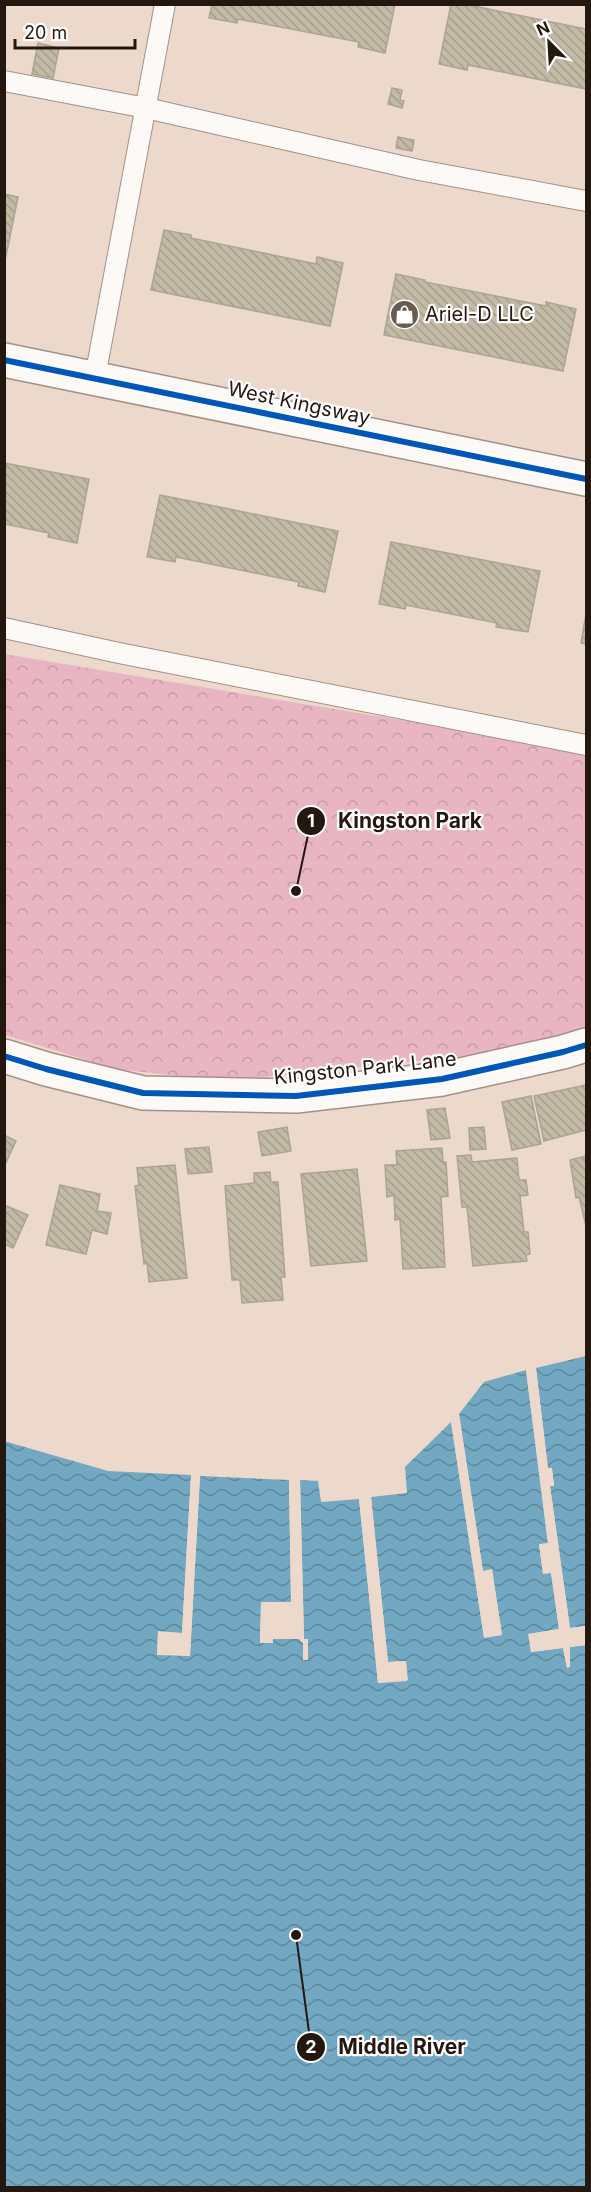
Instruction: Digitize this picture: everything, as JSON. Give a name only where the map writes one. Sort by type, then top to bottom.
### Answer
[{"type":"street","name":"West Kingsway","points":[[4,360],[586,479]]},
{"type":"street","name":"Kingston Park Lane","points":[[4,1056],[143,1093],[296,1096],[442,1079],[586,1045]]},
{"type":"lane","points":[[95,377],[165,4]]},
{"type":"lane","points":[[4,81],[146,108],[419,170],[586,201]]},
{"type":"lane","points":[[4,628],[119,653],[586,745]]},
{"type":"green space","points":[[4,654],[586,751],[586,1030],[465,1056],[225,1081],[116,1069],[5,1035]]},
{"type":"water","points":[[586,1356],[586,1626],[570,1628],[550,1486],[554,1485],[552,1469],[548,1469],[536,1368]]},
{"type":"water","points":[[526,1370],[548,1544],[539,1545],[543,1573],[551,1572],[559,1629],[529,1634],[531,1652],[563,1648],[567,1667],[570,1667],[570,1647],[586,1645],[586,2187],[5,2187],[4,1441],[108,1471],[191,1475],[182,1633],[158,1632],[157,1655],[190,1656],[200,1476],[289,1480],[291,1603],[261,1602],[260,1642],[273,1639],[299,1639],[303,1643],[303,1660],[308,1659],[308,1639],[304,1639],[300,1480],[318,1481],[321,1502],[359,1499],[378,1683],[407,1681],[406,1661],[388,1662],[371,1497],[407,1493],[405,1467],[451,1422],[484,1637],[502,1635],[492,1570],[483,1571],[459,1414],[484,1382]]},
{"type":"pier","points":[[533,1368],[536,1368],[548,1468],[552,1468],[554,1486],[550,1486],[570,1628],[586,1626],[586,1629],[570,1631],[567,1629],[547,1486],[551,1483],[549,1472],[545,1469]]},
{"type":"pier","points":[[529,1369],[551,1543],[549,1546],[542,1547],[545,1570],[554,1571],[562,1629],[560,1632],[532,1636],[534,1649],[563,1645],[567,1653],[568,1644],[586,1642],[586,1645],[570,1647],[570,1667],[567,1668],[563,1648],[531,1652],[528,1634],[559,1629],[551,1573],[543,1574],[539,1544],[548,1543],[526,1370]]},
{"type":"pier","points":[[459,1414],[483,1571],[492,1569],[502,1635],[484,1638],[451,1422],[453,1420],[487,1634],[499,1633],[490,1573],[480,1572],[456,1417]]},
{"type":"pier","points":[[191,1475],[194,1475],[185,1633],[182,1636],[161,1635],[160,1652],[187,1653],[197,1475],[200,1476],[190,1656],[157,1654],[158,1631],[182,1633]]},
{"type":"pier","points":[[289,1480],[292,1480],[294,1603],[291,1606],[264,1605],[263,1640],[270,1640],[272,1636],[301,1637],[297,1481],[300,1480],[304,1639],[308,1639],[308,1660],[303,1660],[303,1643],[299,1639],[273,1639],[273,1643],[260,1643],[261,1602],[291,1602]]},
{"type":"pier","points":[[371,1497],[388,1662],[406,1661],[408,1680],[378,1683],[359,1499],[362,1498],[381,1680],[404,1678],[403,1664],[388,1665],[385,1663],[368,1498]]},
{"type":"building","points":[[212,4],[395,4],[385,53],[358,47],[359,42],[238,19],[237,23],[209,18]]},
{"type":"building","points":[[451,4],[464,4],[586,29],[586,89],[468,65],[467,70],[439,64]]},
{"type":"building","points":[[38,43],[59,48],[53,78],[32,74]]},
{"type":"building","points":[[392,88],[402,90],[400,100],[404,101],[402,108],[388,104]]},
{"type":"building","points":[[398,137],[414,140],[412,151],[396,148]]},
{"type":"building","points":[[4,194],[18,197],[5,261],[4,261]]},
{"type":"building","points":[[164,230],[191,235],[191,238],[316,264],[317,257],[343,263],[330,326],[151,290]]},
{"type":"building","points":[[396,274],[546,306],[546,302],[576,309],[563,371],[384,335]]},
{"type":"building","points":[[4,463],[89,479],[77,543],[48,537],[49,533],[4,524]]},
{"type":"building","points":[[160,495],[338,531],[325,592],[298,586],[299,582],[176,557],[175,562],[147,557]]},
{"type":"building","points":[[391,542],[540,571],[528,632],[496,627],[497,623],[406,605],[405,609],[379,604]]},
{"type":"building","points":[[586,614],[586,644],[581,643]]},
{"type":"building","points":[[586,1085],[586,1130],[544,1141],[534,1096]]},
{"type":"building","points":[[531,1096],[541,1144],[512,1150],[502,1102]]},
{"type":"building","points":[[445,1108],[450,1138],[431,1140],[427,1110]]},
{"type":"building","points":[[287,1127],[291,1151],[262,1156],[258,1132]]},
{"type":"building","points":[[484,1127],[486,1149],[470,1150],[469,1128]]},
{"type":"building","points":[[4,1135],[16,1141],[4,1167]]},
{"type":"building","points":[[209,1147],[212,1172],[188,1174],[185,1149]]},
{"type":"building","points":[[442,1148],[443,1162],[446,1162],[448,1196],[441,1197],[445,1267],[403,1269],[400,1219],[395,1220],[394,1195],[387,1197],[385,1165],[397,1165],[396,1151]]},
{"type":"building","points":[[471,1155],[472,1162],[517,1158],[519,1180],[526,1180],[528,1195],[520,1196],[524,1232],[528,1232],[530,1254],[526,1255],[527,1261],[473,1266],[467,1207],[462,1207],[457,1156]]},
{"type":"building","points":[[586,1156],[586,1226],[579,1197],[576,1198],[570,1160]]},
{"type":"building","points":[[175,1165],[187,1278],[149,1282],[147,1263],[144,1264],[135,1186],[139,1185],[137,1168]]},
{"type":"building","points":[[357,1169],[367,1261],[311,1266],[301,1174]]},
{"type":"building","points":[[270,1172],[271,1182],[278,1182],[285,1277],[281,1277],[283,1300],[242,1303],[240,1280],[232,1280],[225,1186],[254,1183],[254,1173]]},
{"type":"building","points":[[60,1185],[100,1194],[97,1211],[111,1213],[107,1234],[92,1230],[86,1254],[46,1245]]},
{"type":"building","points":[[4,1205],[28,1215],[13,1248],[4,1244]]},
{"type":"cycle path","points":[[4,360],[586,479]]},
{"type":"cycle path","points":[[4,1056],[143,1093],[296,1096],[442,1079],[586,1045]]},
{"type":"place","name":"Ariel-D LLC","points":[[404,314]]},
{"type":"place","name":"Kingston Park","points":[[296,891]]},
{"type":"place","name":"Middle River","points":[[296,1935]]}]
